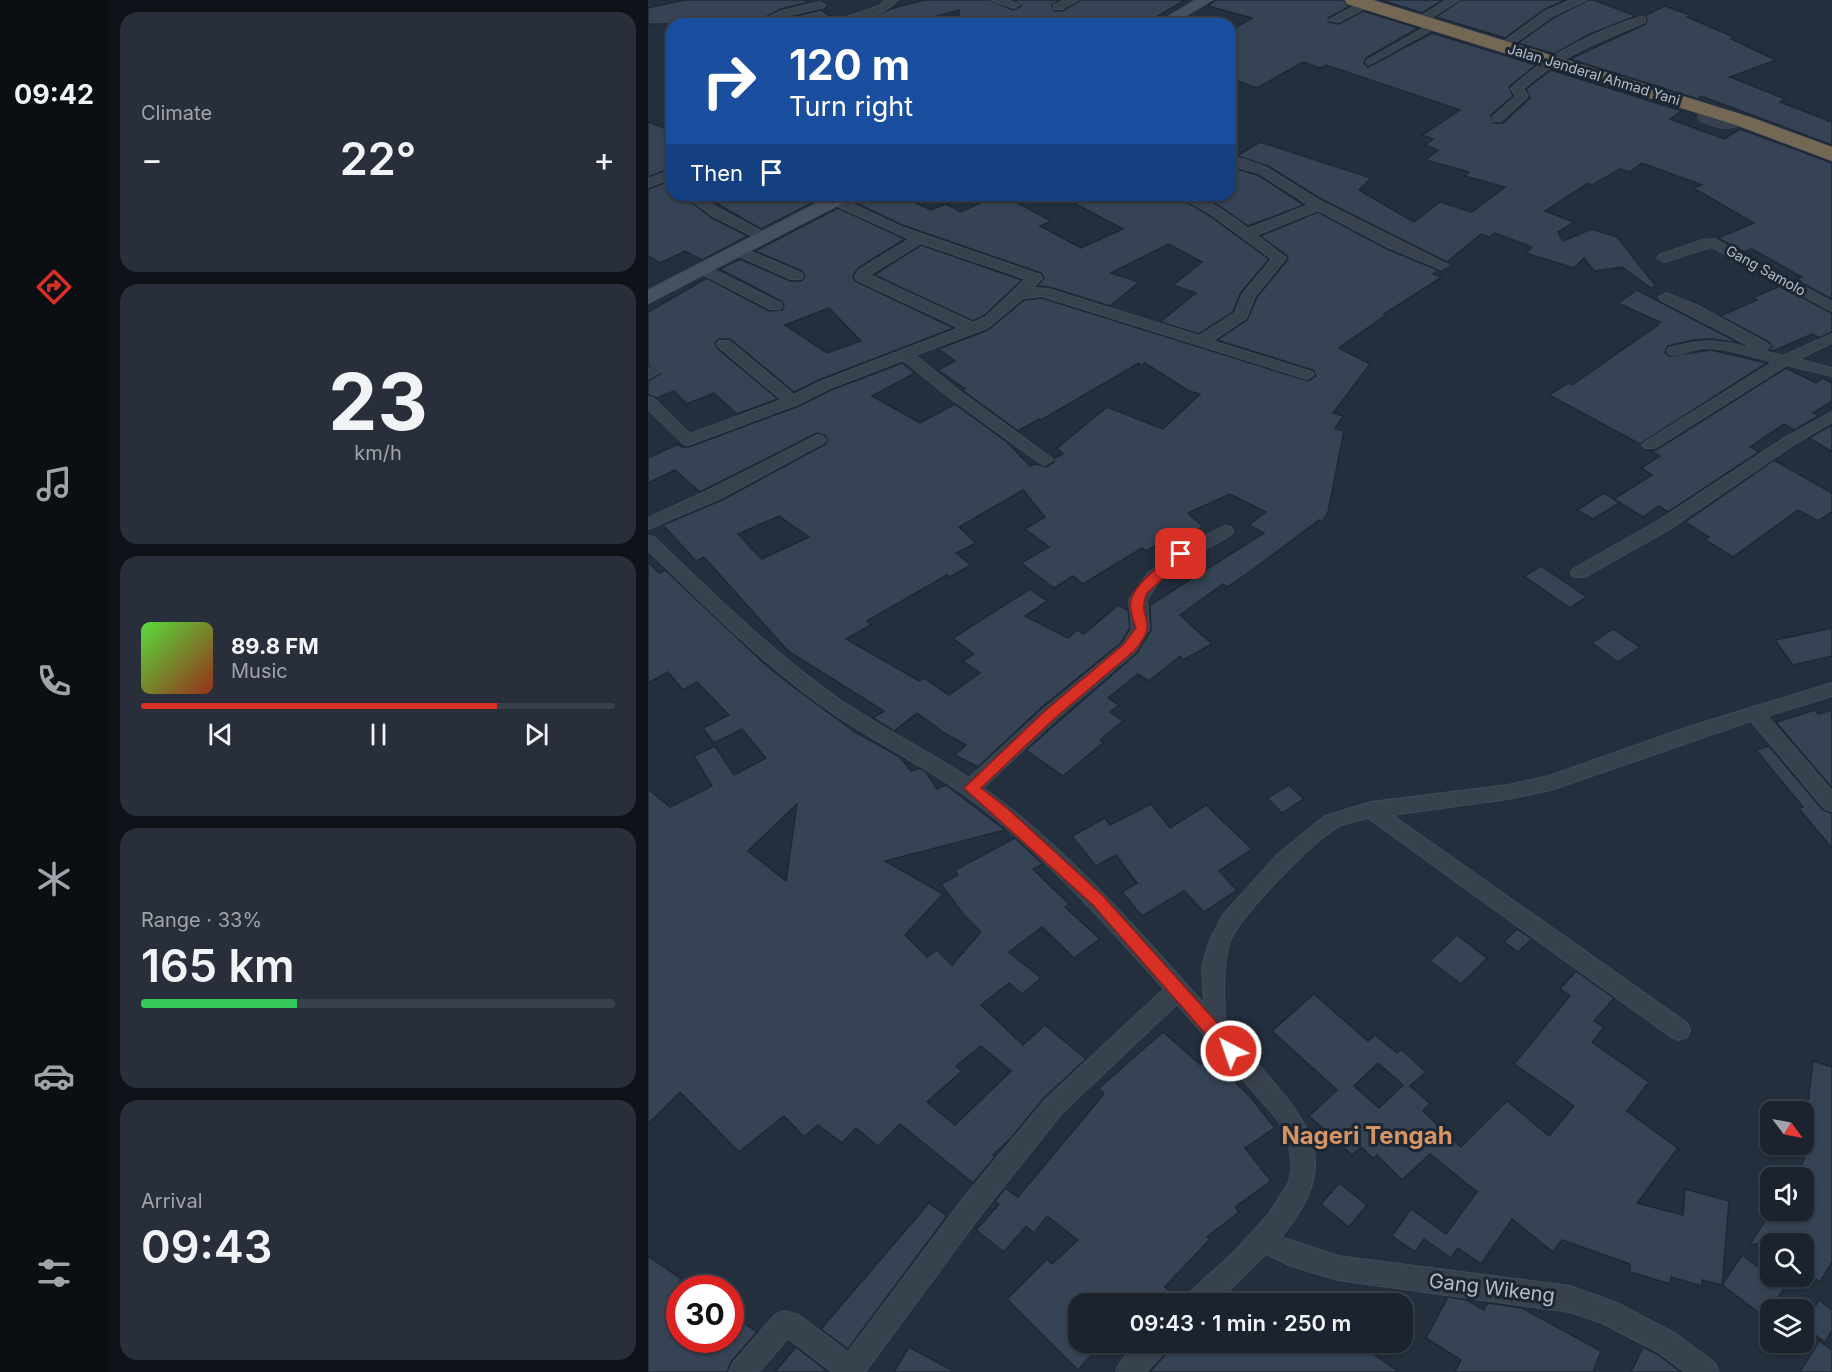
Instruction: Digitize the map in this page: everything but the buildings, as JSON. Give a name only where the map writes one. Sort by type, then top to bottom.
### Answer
[{"type":"highway","name":"Jalan Jenderal Ahmad Yani","points":[[1360,2],[1704,108],[1832,154]]},
{"type":"street","points":[[850,18],[883,8],[892,0]]},
{"type":"street","points":[[996,0],[1014,5]]},
{"type":"street","points":[[1058,7],[1073,0]]},
{"type":"street","points":[[1173,18],[1206,0]]},
{"type":"street","points":[[1428,23],[1454,0]]},
{"type":"street","points":[[1503,46],[1550,13],[1581,0]]},
{"type":"street","points":[[1334,20],[1360,2]]},
{"type":"street","points":[[778,18],[786,13],[818,3],[822,18]]},
{"type":"street","points":[[1497,119],[1522,96],[1517,89],[1554,61],[1590,41],[1641,20]]},
{"type":"street","points":[[1236,161],[1266,174],[1319,206],[1407,252],[1441,265]]},
{"type":"street","points":[[648,183],[666,177]]},
{"type":"street","points":[[699,201],[717,213],[766,237]]},
{"type":"street","points":[[648,298],[834,201]]},
{"type":"street","points":[[648,401],[688,440],[793,401],[825,385],[972,328],[981,327],[1035,278],[886,225],[845,201]]},
{"type":"street","points":[[1194,201],[1215,212],[1279,258],[1250,295],[1241,315],[1232,323],[1201,341]]},
{"type":"street","points":[[1246,234],[1319,206]]},
{"type":"street","points":[[920,238],[864,273],[862,277],[972,328]]},
{"type":"street","name":"Gang Samolo","points":[[1664,258],[1714,243],[1832,307]]},
{"type":"street","points":[[740,250],[796,276]]},
{"type":"street","points":[[704,268],[775,306]]},
{"type":"street","points":[[1020,292],[1043,292],[1307,375]]},
{"type":"street","points":[[1666,297],[1788,359]]},
{"type":"street","points":[[1650,445],[1788,359],[1832,338]]},
{"type":"street","points":[[724,344],[793,401]]},
{"type":"street","points":[[1674,351],[1701,344],[1712,344],[1788,359],[1832,372]]},
{"type":"street","points":[[905,354],[950,391],[1045,460]]},
{"type":"street","points":[[1579,573],[1664,525],[1788,442],[1832,416]]},
{"type":"street","points":[[648,524],[715,494],[818,440]]},
{"type":"street","points":[[971,788],[1050,714],[1129,648],[1140,635],[1142,628],[1137,600],[1149,582],[1181,554],[1225,531]]},
{"type":"street","points":[[648,541],[772,656],[831,702],[971,788],[1003,813],[1098,901],[1287,1114],[1296,1131],[1304,1167],[1295,1194],[1264,1241],[1208,1293]]},
{"type":"street","points":[[1217,1035],[1213,966],[1220,940],[1230,921],[1285,860],[1332,821],[1371,810],[1508,792],[1551,783],[1692,733],[1832,689]]},
{"type":"street","points":[[1754,713],[1832,804]]},
{"type":"street","points":[[1371,810],[1679,1030]]},
{"type":"street","points":[[742,1372],[784,1324],[790,1324],[850,1371],[944,1244],[1054,1106],[1177,990]]},
{"type":"street","name":"Gang Wikeng","points":[[1264,1241],[1291,1254],[1338,1268],[1570,1299],[1608,1312],[1667,1343],[1706,1372]]},
{"type":"street","points":[[1129,1372],[1146,1353]]},
{"type":"lane","points":[[1370,62],[1428,23]]},
{"type":"district","name":"Nageri Tengah","points":[[1367,1135]]},
{"type":"route","points":[[1181,554],[1149,582],[1137,600],[1142,628],[1140,635],[1129,648],[1050,714],[971,788],[1003,813],[1098,901],[1231,1051]]}]
